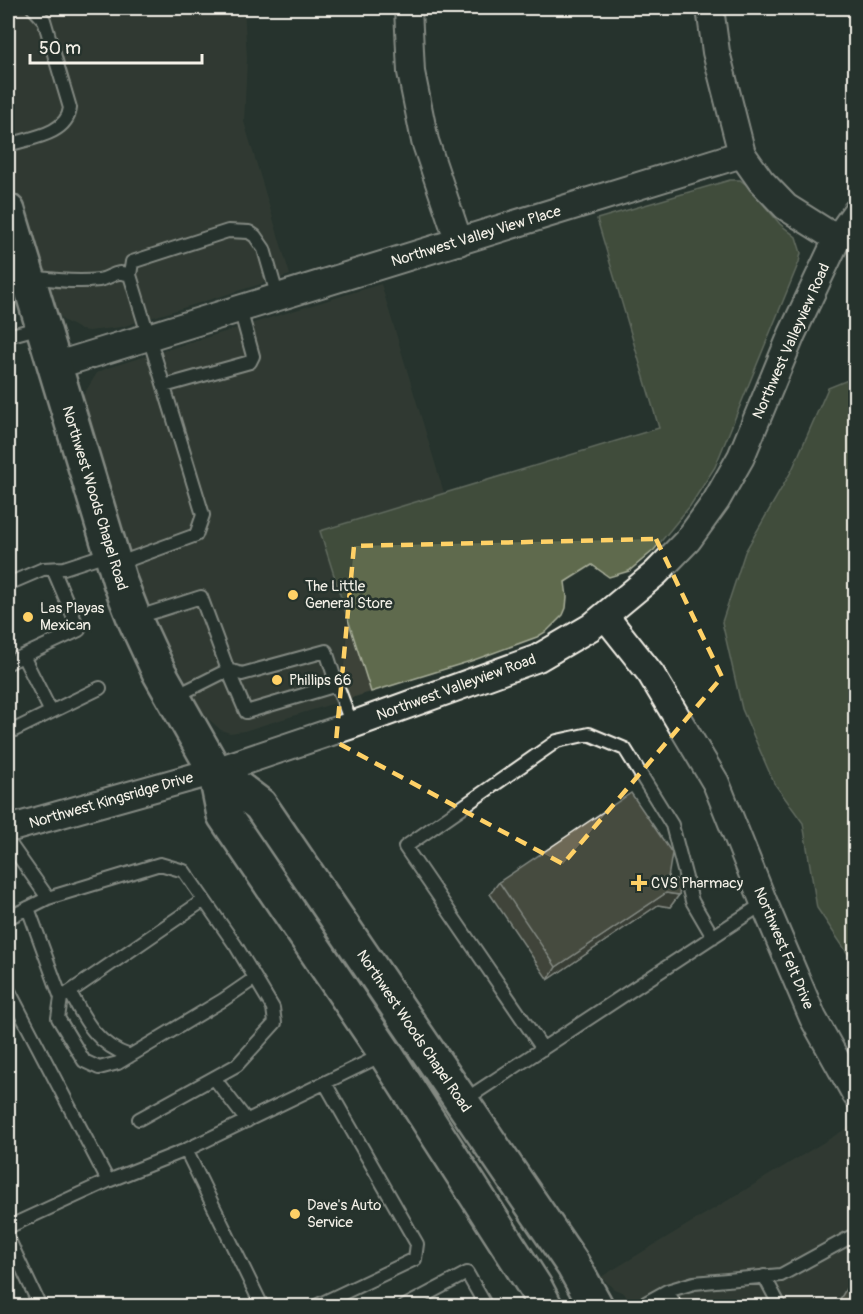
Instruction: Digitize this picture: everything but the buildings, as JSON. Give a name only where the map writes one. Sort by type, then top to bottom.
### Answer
[{"type":"main road","name":"Northwest Woods Chapel Road","points":[[8,211],[113,559],[134,618],[173,698],[215,771],[224,815],[385,1053],[545,1306]]},
{"type":"main road","name":"Northwest Woods Chapel Road","points":[[215,771],[260,805],[573,1265],[596,1306]]},
{"type":"street","points":[[408,8],[411,72],[425,141],[459,242]]},
{"type":"street","points":[[710,8],[716,52],[742,154],[761,182],[786,207],[837,239],[855,212]]},
{"type":"street","name":"Northwest Valley View Place","points":[[54,366],[742,154]]},
{"type":"street","name":"Northwest Valleyview Road","points":[[215,771],[352,725],[538,658],[591,627],[656,573],[688,540],[716,501],[741,457],[792,334],[837,239]]},
{"type":"street","name":"Northwest Felt Drive","points":[[605,616],[651,674],[716,783],[813,1018],[855,1095]]},
{"type":"street","name":"Northwest Kingsridge Drive","points":[[8,829],[215,771]]},
{"type":"lane","points":[[8,145],[56,130],[69,116],[70,108],[44,20],[33,8]]},
{"type":"lane","points":[[8,584],[43,569],[113,559],[196,535],[203,515],[130,275],[130,265],[136,260],[228,231],[241,231],[255,236],[261,244],[278,297]]},
{"type":"lane","points":[[27,277],[94,280],[103,279],[118,272],[130,275]]},
{"type":"lane","points":[[164,386],[250,362],[253,357],[240,309]]},
{"type":"lane","points":[[8,336],[42,326]]},
{"type":"lane","points":[[8,663],[79,630],[53,569]]},
{"type":"lane","points":[[134,618],[201,597],[246,712],[337,685]]},
{"type":"lane","points":[[173,698],[228,670],[242,674],[326,651],[352,725]]},
{"type":"lane","points":[[23,656],[51,712]]},
{"type":"lane","points":[[8,733],[100,688]]},
{"type":"lane","points":[[543,1049],[405,847],[557,741],[590,734],[625,749],[672,825],[692,902],[713,937]]},
{"type":"lane","points":[[8,841],[48,898]]},
{"type":"lane","points":[[8,918],[48,898],[160,864],[184,871],[236,946],[273,1008],[275,1023],[237,1065],[139,1119]]},
{"type":"lane","points":[[204,900],[66,995],[58,1018],[84,1061],[99,1068],[118,1063],[223,1000],[255,978]]},
{"type":"lane","points":[[462,1102],[764,903]]},
{"type":"lane","points":[[28,908],[66,995],[101,1040],[114,1051],[130,1056]]},
{"type":"lane","points":[[8,989],[108,1182]]},
{"type":"lane","points":[[8,1227],[186,1150],[385,1053]]},
{"type":"lane","points":[[214,1078],[247,1121]]},
{"type":"lane","points":[[316,1306],[415,1259],[417,1244],[325,1083]]},
{"type":"lane","points":[[186,1150],[262,1306]]},
{"type":"lane","points":[[640,1306],[667,1291],[694,1283],[781,1275],[855,1234]]},
{"type":"lane","points":[[8,1238],[40,1306]]},
{"type":"lane","points":[[405,1306],[467,1273],[486,1306]]},
{"type":"lane","points":[[764,1276],[780,1306]]},
{"type":"lane","points":[[667,1291],[676,1306]]},
{"type":"highlighted area","points":[[656,539],[722,677],[563,864],[336,742],[354,546]]},
{"type":"shaded area","points":[[8,8],[244,8],[247,58],[244,122],[290,275],[121,327],[89,331],[81,330],[63,320],[54,308],[18,226],[8,188]]},
{"type":"shaded area","points":[[381,284],[444,493],[321,531],[371,692],[244,731],[230,733],[221,730],[204,715],[166,642],[139,582],[120,533],[83,402],[84,394],[97,373],[107,368]]},
{"type":"shaded area","points":[[854,1124],[855,1306],[632,1306],[624,1293],[614,1289],[601,1277]]},
{"type":"green space","points":[[730,180],[740,180],[748,186],[780,224],[796,237],[801,253],[715,467],[690,506],[654,550],[629,571],[609,577],[592,565],[565,582],[567,597],[563,615],[547,631],[537,637],[474,660],[371,692],[320,531],[659,428],[597,219]]},
{"type":"green space","points":[[855,377],[855,957],[848,954],[817,908],[803,823],[774,783],[742,709],[722,622],[745,552],[792,470],[828,388]]},
{"type":"place","name":"The Little General Store","points":[[293,595]]},
{"type":"place","name":"Las Playas Mexican","points":[[28,617]]},
{"type":"place","name":"Phillips 66","points":[[277,680]]},
{"type":"place","name":"CVS Pharmacy","points":[[639,883]]},
{"type":"place","name":"Dave's Auto Service","points":[[295,1214]]}]
